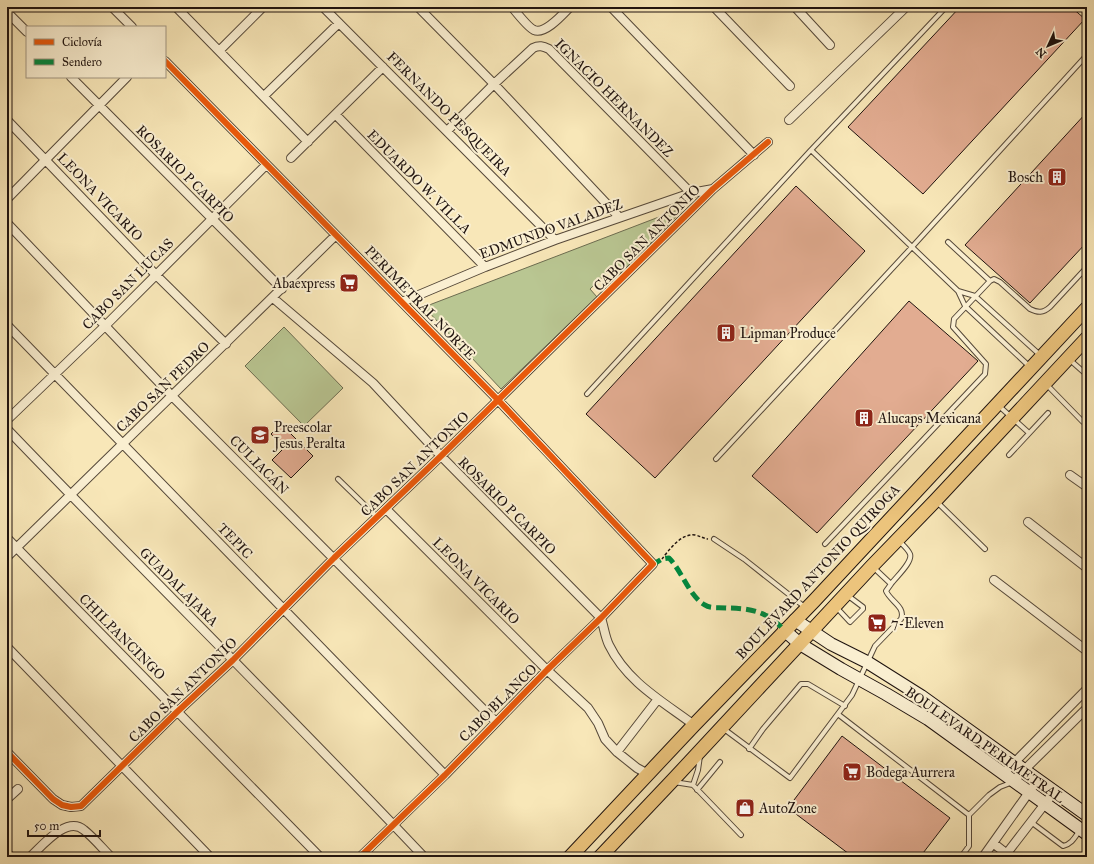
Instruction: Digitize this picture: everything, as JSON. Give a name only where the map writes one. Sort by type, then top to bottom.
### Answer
[{"type":"main road","name":"BOULEVARD ANTONIO QUIROGA","points":[[570,857],[694,724],[795,620],[1087,308]]},
{"type":"main road","points":[[600,857],[1087,338]]},
{"type":"street","points":[[112,7],[131,26]]},
{"type":"street","points":[[120,14],[125,7]]},
{"type":"street","points":[[176,7],[308,142]]},
{"type":"street","points":[[219,51],[263,7]]},
{"type":"street","name":"FERNANDO PESQUEIRA","points":[[323,7],[555,240]]},
{"type":"street","points":[[418,7],[494,84],[620,217]]},
{"type":"street","points":[[512,7],[534,30],[541,31],[547,28],[570,7]]},
{"type":"street","points":[[612,7],[754,155]]},
{"type":"street","points":[[714,7],[790,86]]},
{"type":"street","points":[[795,7],[830,44]]},
{"type":"street","points":[[789,120],[906,7]]},
{"type":"street","points":[[7,12],[26,31]]},
{"type":"street","points":[[264,96],[339,23]]},
{"type":"street","name":"IGNACIO HERNANDEZ","points":[[447,131],[533,48],[538,45],[544,46],[549,49],[691,193]]},
{"type":"street","name":"PERIMETRAL NORTE","points":[[166,62],[498,400],[652,565]]},
{"type":"street","points":[[291,158],[384,67]]},
{"type":"street","name":"ROSARIO P CARPIO","points":[[72,78],[282,289]]},
{"type":"street","points":[[7,199],[126,78]]},
{"type":"street","name":"EDUARDO W. VILLA","points":[[336,115],[485,267]]},
{"type":"street","name":"LEONA VICARIO","points":[[7,120],[156,275],[226,344]]},
{"type":"street","name":"CABO SAN ANTONIO","points":[[7,752],[53,799],[62,805],[71,807],[81,806],[177,712],[233,660],[283,608],[441,456],[713,189],[768,142]]},
{"type":"street","name":"CABO SAN LUCAS","points":[[7,420],[156,275],[266,165]]},
{"type":"street","name":"EDMUNDO VALADEZ","points":[[402,302],[485,267],[555,240],[691,193],[713,189]]},
{"type":"street","name":"CULIACÁN","points":[[7,223],[173,397],[496,722]]},
{"type":"street","name":"CABO SAN PEDRO","points":[[7,557],[71,496],[123,443],[173,397],[336,235]]},
{"type":"street","name":"ROSARIO P CARPIO","points":[[273,298],[362,373],[441,456],[601,618]]},
{"type":"street","name":"TEPIC","points":[[7,325],[445,775]]},
{"type":"street","name":"GUADALAJARA","points":[[7,429],[424,857]]},
{"type":"street","points":[[1070,475],[1087,487]]},
{"type":"street","name":"LEONA VICARIO","points":[[386,509],[547,670],[588,708],[598,723],[605,739],[617,752],[637,768],[648,774]]},
{"type":"street","points":[[1028,522],[1087,568]]},
{"type":"street","name":"CHILPANCINGO","points":[[7,538],[320,857]]},
{"type":"street","name":"CABO BLANCO","points":[[360,857],[445,775],[652,565]]},
{"type":"street","points":[[994,580],[1087,651]]},
{"type":"street","points":[[601,618],[608,643],[622,667],[635,681],[694,724]]},
{"type":"street","name":"BOULEVARD PERIMETRAL","points":[[795,620],[831,644],[867,662],[921,696],[1037,781],[1087,815]]},
{"type":"street","name":"BOULEVARD PERIMETRAL","points":[[784,630],[800,644],[928,720],[1084,832]]},
{"type":"street","points":[[7,647],[210,857]]},
{"type":"street","points":[[1003,774],[1087,689]]},
{"type":"street","points":[[617,752],[658,699]]},
{"type":"street","points":[[1013,781],[1086,710],[1075,701]]},
{"type":"street","points":[[983,857],[1037,781]]},
{"type":"street","points":[[7,799],[18,789]]},
{"type":"street","points":[[993,843],[1006,855],[1054,792]]},
{"type":"street","points":[[30,857],[60,830],[69,826],[83,829],[111,857]]},
{"type":"street","points":[[7,853],[11,857]]},
{"type":"lane","points":[[587,394],[811,150],[946,7]]},
{"type":"lane","points":[[716,459],[1086,56]]},
{"type":"lane","points":[[811,150],[958,291],[965,306],[1031,367]]},
{"type":"lane","points":[[948,242],[990,281]]},
{"type":"lane","points":[[825,544],[985,374],[986,364],[953,327],[954,319],[965,306],[990,281],[994,279],[1000,282],[1030,309],[1040,313],[1046,311],[1087,267]]},
{"type":"lane","points":[[958,291],[975,296],[1041,356]]},
{"type":"lane","points":[[1068,359],[1087,375]]},
{"type":"lane","points":[[1045,384],[1083,422]]},
{"type":"lane","points":[[997,404],[1029,433]]},
{"type":"lane","points":[[1009,455],[1048,413]]},
{"type":"lane","points":[[338,479],[377,517]]},
{"type":"lane","points":[[935,501],[985,550]]},
{"type":"lane","points":[[714,539],[744,559],[806,608]]},
{"type":"lane","points":[[722,728],[789,778],[852,696],[875,646],[901,619],[902,611],[887,595],[886,591],[911,557],[909,552],[898,540]]},
{"type":"lane","points":[[872,566],[891,584]]},
{"type":"lane","points":[[835,606],[850,622],[852,622],[863,607],[846,594]]},
{"type":"lane","points":[[749,749],[763,729],[801,684],[808,684],[845,706]]},
{"type":"lane","points":[[838,715],[970,815]]},
{"type":"lane","points":[[693,785],[698,770],[701,750]]},
{"type":"lane","points":[[697,790],[720,762]]},
{"type":"lane","points":[[1000,787],[1000,780],[1003,774]]},
{"type":"lane","points":[[672,781],[693,785],[741,835]]},
{"type":"lane","points":[[961,857],[968,846],[970,815],[989,795],[1000,787],[1013,781]]},
{"type":"lane","points":[[1031,822],[1063,846],[1067,845],[1084,832]]},
{"type":"path","points":[[662,559],[675,543],[684,538],[694,535],[701,538],[714,539]]},
{"type":"green space","points":[[685,207],[623,273],[612,268],[590,289],[597,297],[501,389],[424,307]]},
{"type":"green space","points":[[284,327],[343,388],[304,426],[245,366]]},
{"type":"building","points":[[960,7],[1071,7],[1085,19],[923,194],[848,127]]},
{"type":"building","name":"Bosch","points":[[1087,112],[1087,242],[1030,303],[965,245]]},
{"type":"building","name":"Lipman Produce","points":[[796,186],[865,251],[655,478],[586,414]]},
{"type":"building","name":"Alucaps Mexicana","points":[[909,301],[978,361],[817,533],[752,476]]},
{"type":"building","points":[[281,424],[313,456],[291,478],[272,460],[284,448],[271,434]]},
{"type":"building","name":"Bodega Aurrera","points":[[842,736],[950,818],[920,857],[853,857],[788,808]]},
{"type":"marked path","points":[[652,565],[662,559],[669,558],[674,563],[694,596],[705,605],[756,611],[771,618],[784,630]]},
{"type":"cycle path","points":[[166,62],[498,400],[653,564],[445,775],[360,857]]},
{"type":"cycle path","points":[[7,752],[53,799],[62,805],[71,807],[81,806],[177,712],[233,660],[334,558],[441,456],[713,189],[768,142]]},
{"type":"place","name":"Bosch","points":[[1057,177]]},
{"type":"place","name":"Abaexpress","points":[[349,283]]},
{"type":"place","name":"Lipman Produce","points":[[726,333]]},
{"type":"place","name":"Alucaps Mexicana","points":[[864,418]]},
{"type":"place","name":"Preescolar Jesus Peralta","points":[[260,435]]},
{"type":"place","name":"7-Eleven","points":[[877,623]]},
{"type":"place","name":"Bodega Aurrera","points":[[852,772]]},
{"type":"place","name":"AutoZone","points":[[745,808]]}]
